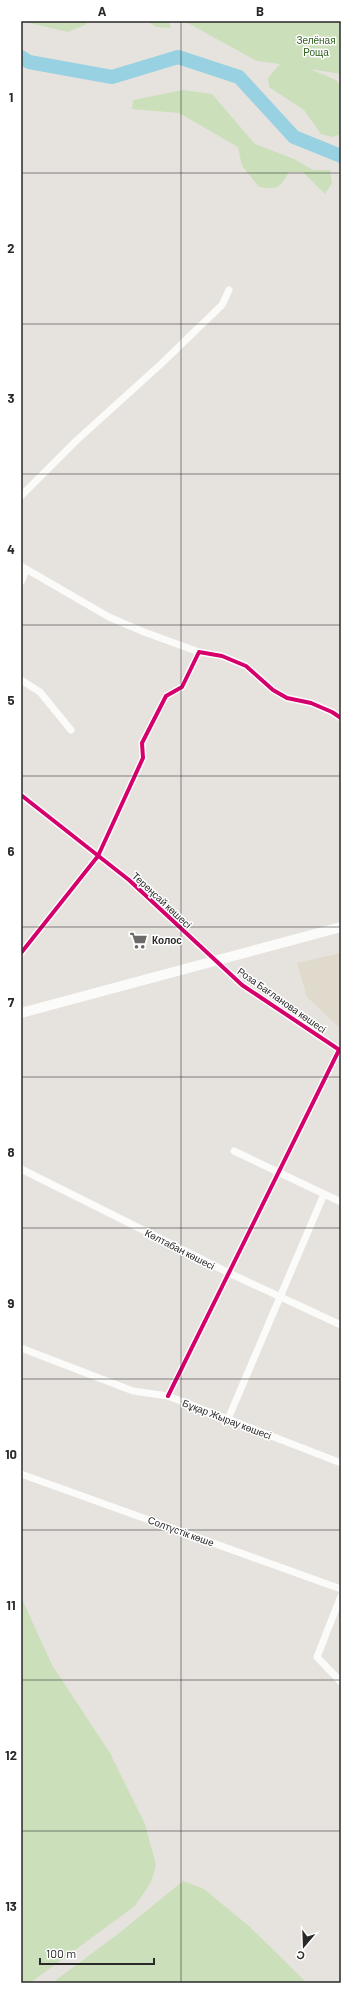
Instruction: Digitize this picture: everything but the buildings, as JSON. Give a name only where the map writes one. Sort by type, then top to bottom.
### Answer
[{"type":"main road","points":[[21,1013],[341,927]]},
{"type":"street","points":[[21,496],[77,440],[161,364],[222,305],[229,290]]},
{"type":"street","points":[[21,582],[23,568],[44,578],[109,617],[144,632],[199,652],[222,656],[246,666],[273,690],[287,698],[311,703],[332,712],[341,718]]},
{"type":"street","points":[[21,953],[98,856],[143,758],[142,743],[166,696],[182,687],[199,652]]},
{"type":"street","points":[[21,680],[40,692],[71,730]]},
{"type":"street","name":"Тереңсай көшесі","points":[[21,795],[129,880],[215,961]]},
{"type":"street","name":"Роза Бағланова көшесі","points":[[215,961],[242,985],[340,1050]]},
{"type":"street","points":[[168,1396],[340,1050]]},
{"type":"street","points":[[234,1151],[341,1202]]},
{"type":"street","name":"Көлтабан көшесі","points":[[21,1168],[229,1273],[341,1325]]},
{"type":"street","points":[[228,1419],[324,1194]]},
{"type":"street","name":"Бұқар Жырау көшесі","points":[[21,1348],[133,1392],[168,1396],[341,1463]]},
{"type":"street","name":"Солтүстік көше","points":[[21,1474],[341,1589]]},
{"type":"street","points":[[341,1596],[317,1656],[341,1682]]},
{"type":"shaded area","points":[[341,953],[341,1029],[307,997],[297,963]]},
{"type":"green space","points":[[21,21],[86,21],[87,24],[68,32]]},
{"type":"green space","points":[[147,21],[169,21],[171,28],[156,27]]},
{"type":"green space","name":"Зелёная Роща","points":[[184,21],[341,21],[341,74],[310,69],[336,80],[341,86],[341,134],[332,137],[321,134],[304,110],[269,87],[268,78],[280,64],[257,61]]},
{"type":"green space","points":[[183,90],[212,94],[255,144],[294,159],[313,170],[330,170],[332,183],[325,194],[303,172],[289,172],[281,185],[278,187],[259,187],[242,166],[238,147],[179,113],[132,109],[133,100]]},
{"type":"green space","points":[[21,1597],[52,1665],[110,1753],[145,1824],[156,1865],[151,1882],[135,1906],[30,1983],[21,1983]]},
{"type":"green space","points":[[183,1881],[204,1889],[250,1927],[307,1983],[52,1983],[118,1934]]},
{"type":"waterway","points":[[21,57],[29,62],[112,77],[178,57],[239,77],[294,137],[341,156]]},
{"type":"cycle path","points":[[21,953],[98,856],[143,758],[142,743],[166,696],[182,687],[199,652],[222,656],[246,666],[273,690],[287,698],[311,703],[332,712],[341,718]]},
{"type":"cycle path","points":[[21,795],[129,880],[242,985],[341,1051]]},
{"type":"cycle path","points":[[168,1396],[339,1050]]},
{"type":"place","name":"Колос","points":[[139,940]]}]
